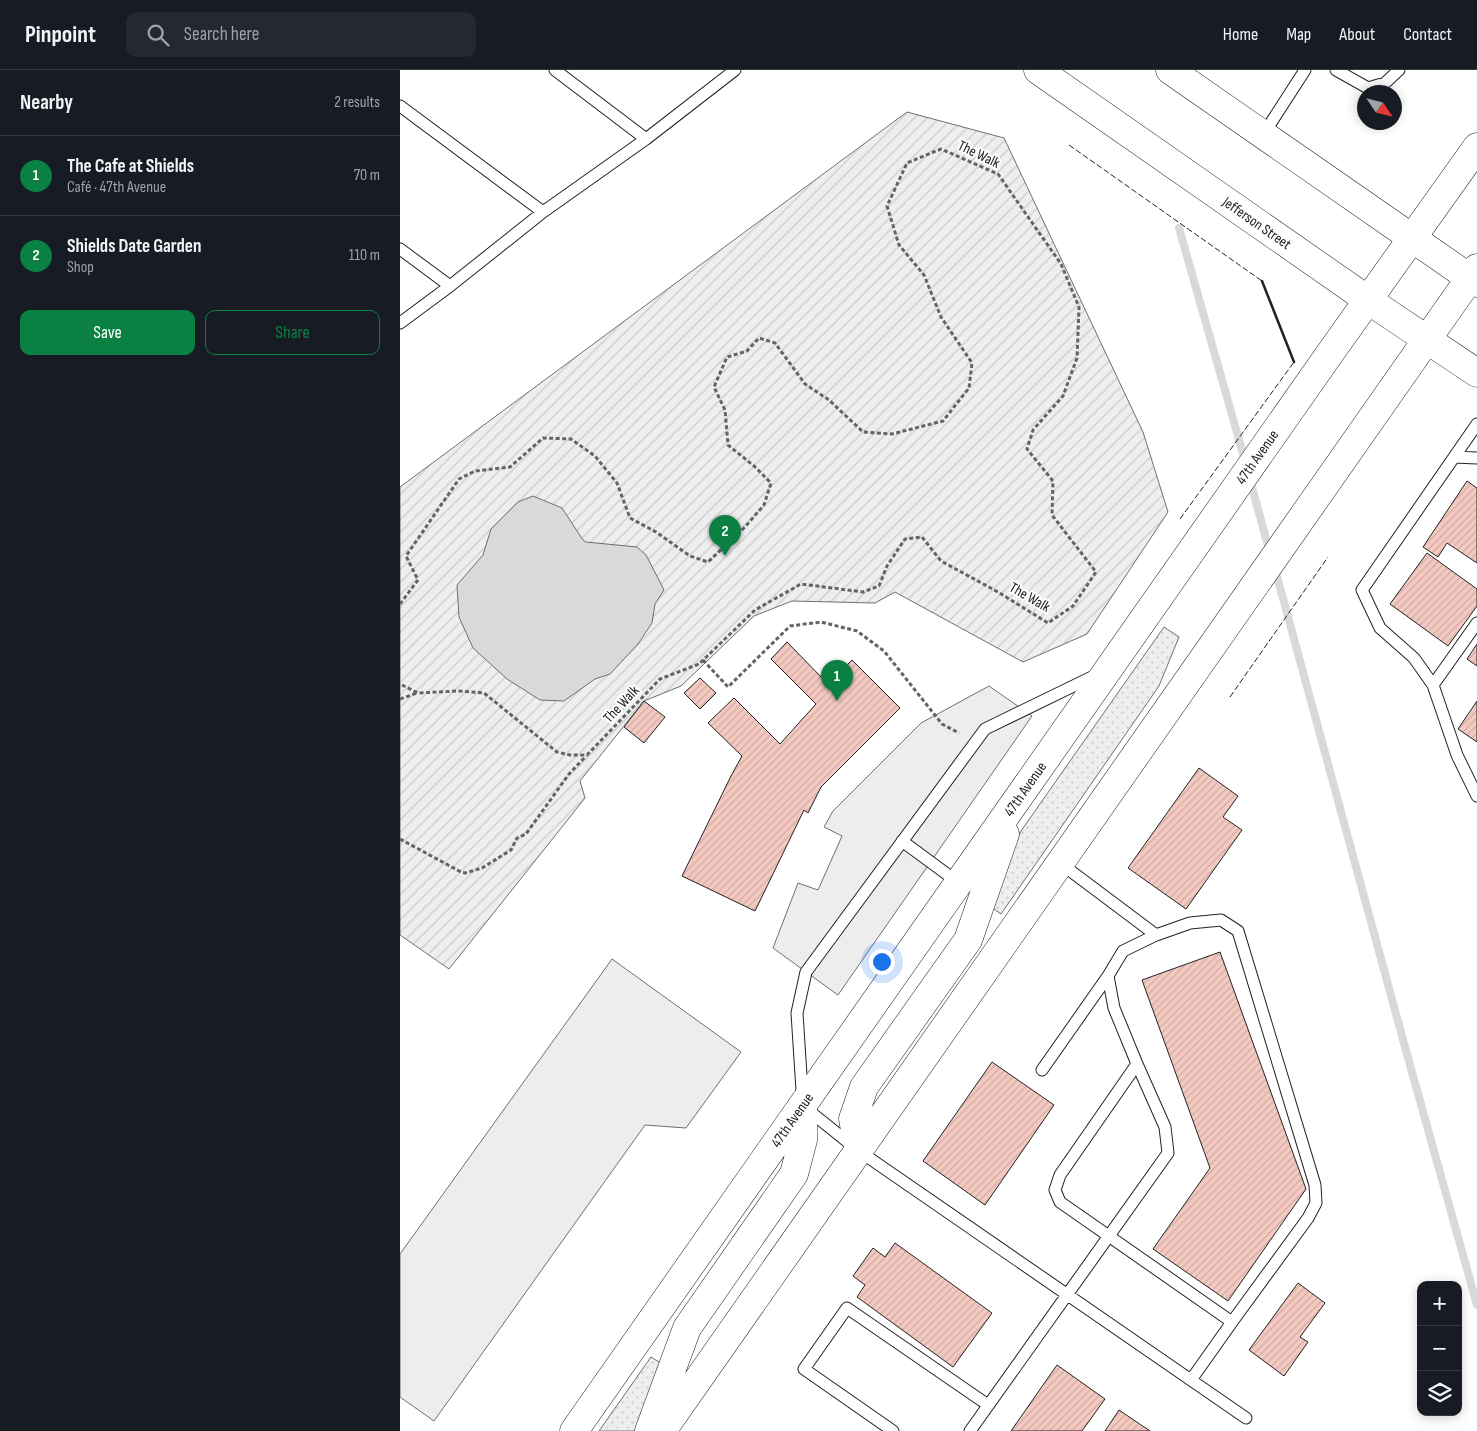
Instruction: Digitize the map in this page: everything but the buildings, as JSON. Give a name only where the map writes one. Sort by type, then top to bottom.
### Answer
[{"type":"main road","name":"Jefferson Street","points":[[1038,70],[1368,300],[1477,373]]},
{"type":"main road","points":[[662,1431],[1321,490],[1427,340],[1475,276],[1412,238],[1170,70]]},
{"type":"main road","name":"47th Avenue","points":[[574,1431],[1299,397],[1477,147]]},
{"type":"main road","points":[[859,1152],[853,1119],[864,1086],[968,940],[1016,801]]},
{"type":"main road","points":[[649,1431],[687,1328],[794,1174],[803,1140],[803,1106]]},
{"type":"lane","points":[[555,70],[646,139]]},
{"type":"lane","points":[[400,322],[450,286],[544,212],[646,139],[735,70]]},
{"type":"lane","points":[[1263,135],[1305,70]]},
{"type":"lane","points":[[1341,71],[1368,88],[1385,83],[1399,70]]},
{"type":"lane","points":[[400,106],[544,212]]},
{"type":"lane","points":[[400,249],[450,286]]},
{"type":"lane","points":[[1477,424],[1362,590],[1380,628],[1414,658],[1433,686],[1457,755],[1477,796]]},
{"type":"lane","points":[[1454,457],[1477,458]]},
{"type":"lane","points":[[1433,686],[1477,623]]},
{"type":"lane","points":[[1109,669],[984,729],[806,972],[797,1013],[803,1106],[859,1152],[1246,1418]]},
{"type":"lane","points":[[902,841],[959,883]]},
{"type":"lane","points":[[1060,863],[1156,935]]},
{"type":"lane","points":[[1042,1070],[1108,976],[1123,951],[1156,935],[1190,923],[1221,920],[1238,930],[1315,1185],[1316,1203],[1308,1218],[1191,1380]]},
{"type":"lane","points":[[970,1431],[1168,1153],[1165,1128],[1114,1008],[1108,976]]},
{"type":"lane","points":[[1137,1064],[1060,1175],[1055,1190],[1060,1202],[1232,1322]]},
{"type":"lane","points":[[893,1431],[804,1369],[847,1308],[988,1405]]},
{"type":"path","name":"The Walk","points":[[400,604],[418,580],[406,556],[459,479],[474,471],[510,467],[543,438],[571,439],[595,456],[617,483],[630,518],[656,532],[690,556],[708,562],[744,528],[764,505],[771,483],[728,445],[725,410],[714,387],[726,357],[747,351],[759,338],[775,343],[805,384],[829,400],[863,432],[892,434],[943,421],[969,388],[972,363],[941,317],[924,275],[899,245],[887,206],[907,163],[941,148],[998,174],[1062,264],[1079,308],[1076,358],[1063,396],[1033,430],[1027,449],[1053,481],[1052,515],[1096,572],[1073,606],[1048,623],[998,592],[941,562],[922,536],[905,539],[887,566],[879,586],[863,592],[801,584],[755,610],[699,664],[660,678],[570,774],[526,834],[517,838],[511,850],[482,868],[461,872],[400,839]]},
{"type":"path","points":[[704,660],[728,687],[790,626],[821,622],[856,631],[884,651],[942,724],[975,742]]},
{"type":"path","points":[[400,684],[418,693]]},
{"type":"path","points":[[400,699],[418,693],[458,691],[484,693],[557,752],[570,756],[587,755]]},
{"type":"shaded area","points":[[907,112],[1004,138],[1143,432],[1168,512],[1087,634],[1023,662],[895,592],[875,603],[792,601],[754,616],[681,686],[644,701],[580,781],[585,798],[449,969],[400,935],[400,487]]},
{"type":"shaded area","points":[[533,496],[562,508],[586,542],[637,547],[646,555],[664,590],[655,604],[652,623],[638,644],[610,674],[595,679],[564,701],[540,700],[507,679],[473,648],[459,617],[457,585],[483,555],[491,529],[518,502]]},
{"type":"shaded area","points":[[1164,627],[1179,637],[1159,686],[1001,914],[991,907],[1009,856],[1021,831]]},
{"type":"shaded area","points":[[989,686],[1032,716],[838,995],[773,948],[798,883],[818,890],[842,836],[824,827],[833,811],[921,723]]},
{"type":"shaded area","points":[[612,959],[741,1052],[686,1128],[645,1125],[434,1421],[400,1397],[400,1254]]},
{"type":"shaded area","points":[[651,1357],[662,1364],[635,1431],[599,1431]]},
{"type":"waterway","points":[[1179,228],[1245,461]]},
{"type":"waterway","points":[[1250,480],[1270,553]]},
{"type":"waterway","points":[[1275,569],[1477,1305]]},
{"type":"fence","points":[[1069,145],[1262,281]]},
{"type":"fence","points":[[1180,519],[1294,362]]},
{"type":"fence","points":[[1230,697],[1328,557]]},
{"type":"wall","points":[[1262,281],[1294,362]]},
{"type":"place","name":"Shields Date Garden","points":[[725,556]]},
{"type":"place","name":"The Cafe at Shields","points":[[837,701]]}]
